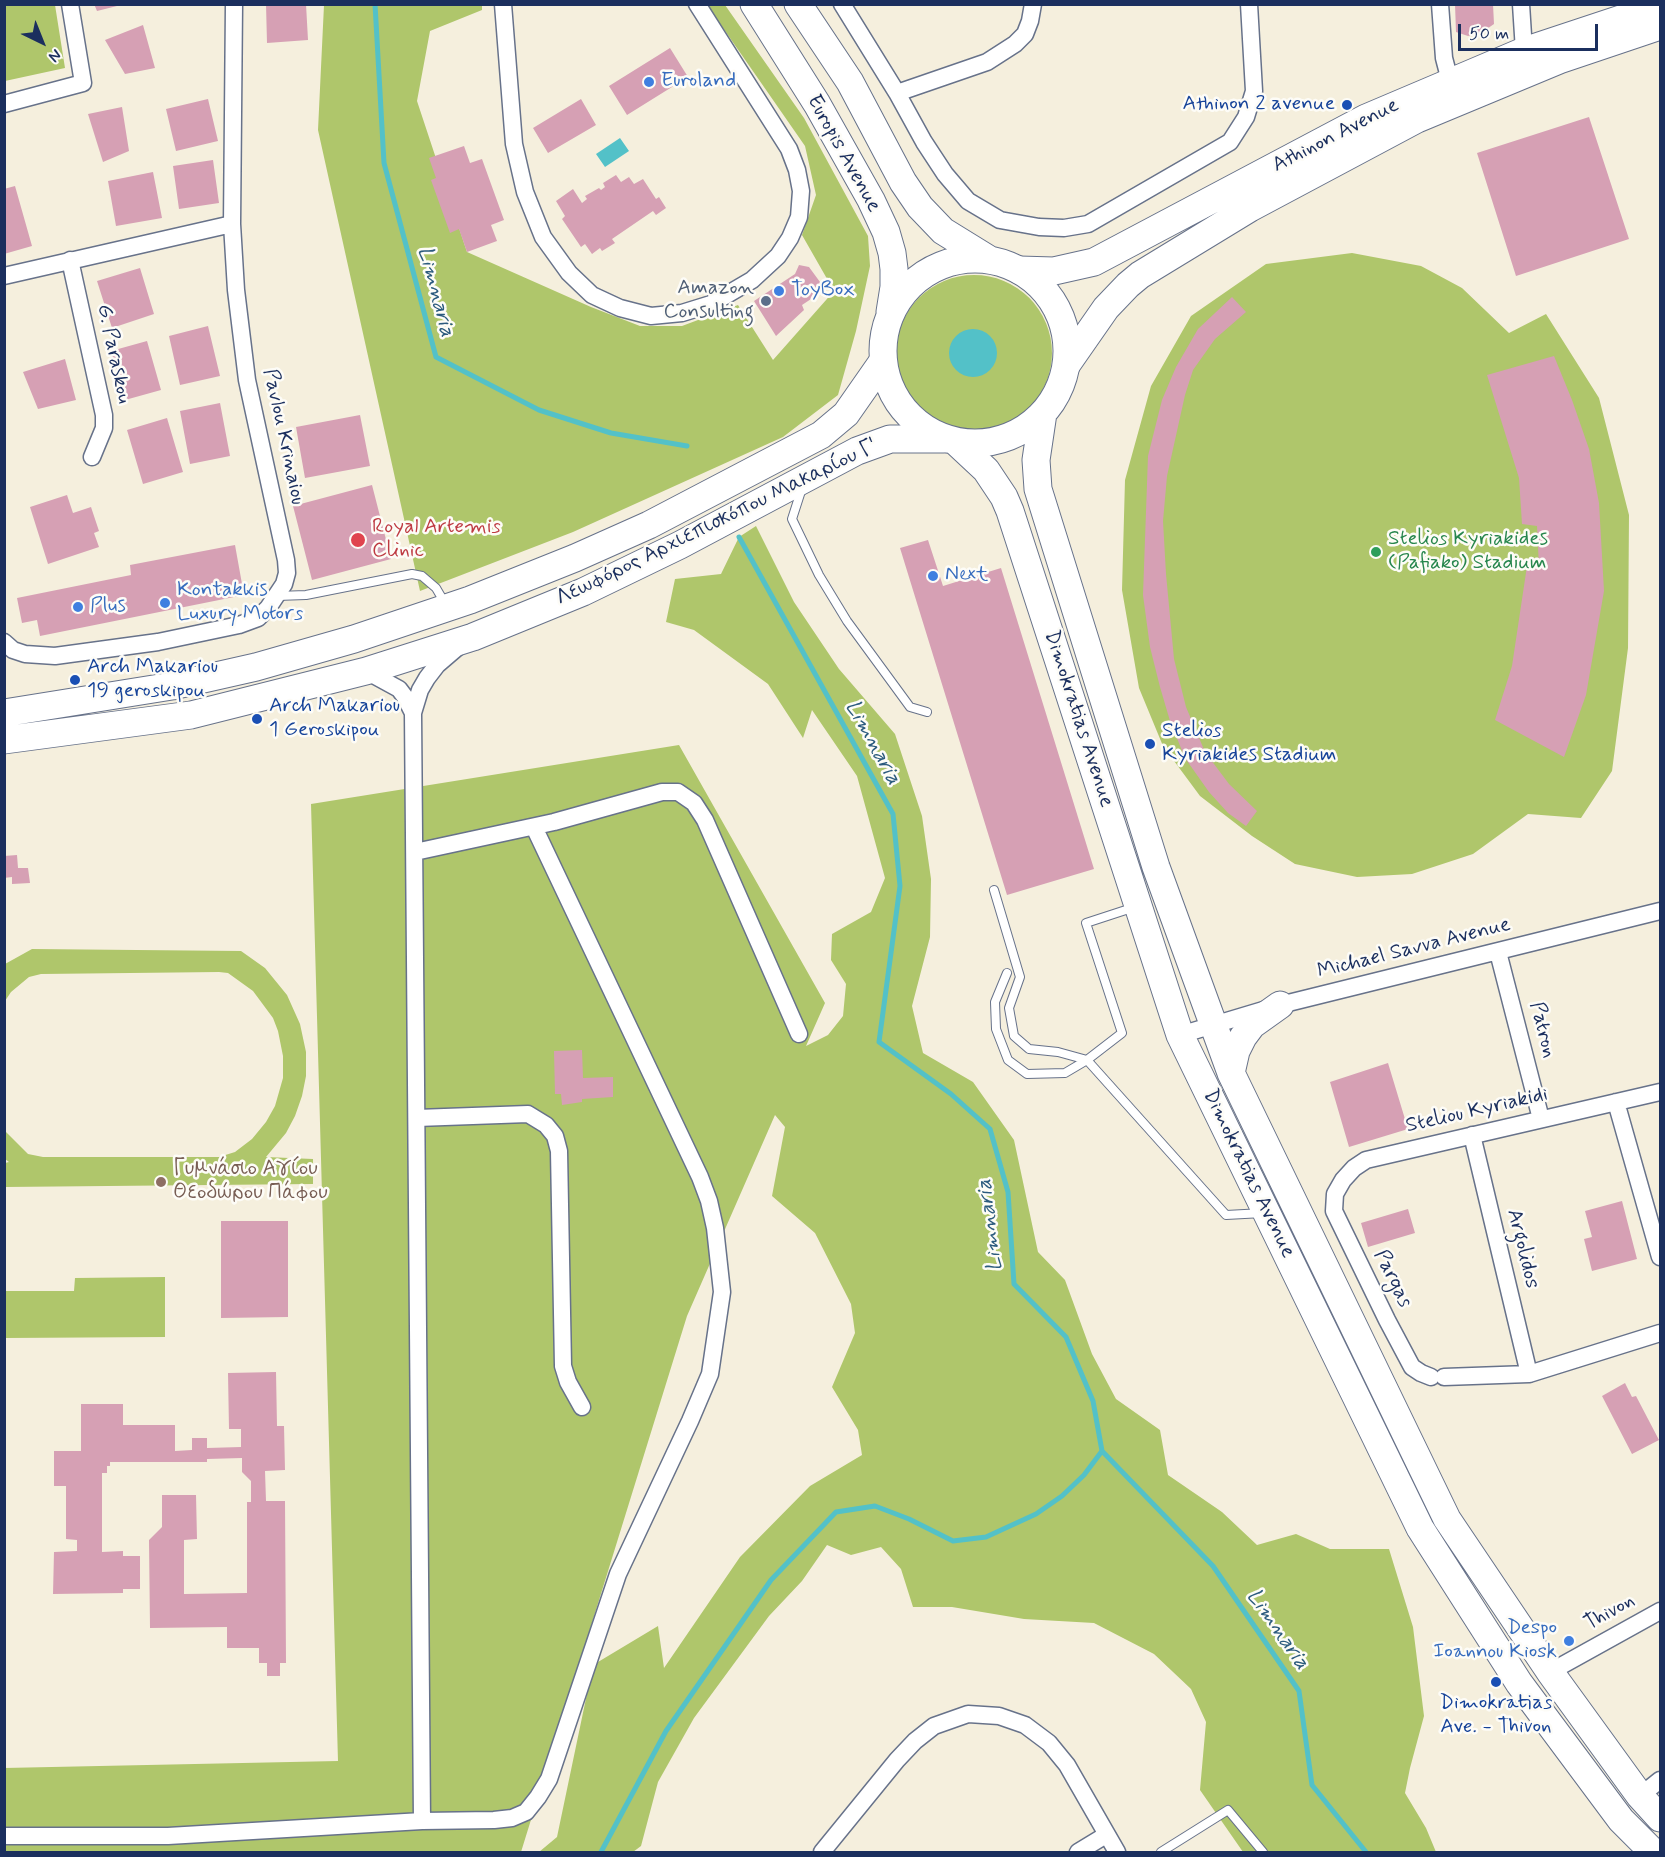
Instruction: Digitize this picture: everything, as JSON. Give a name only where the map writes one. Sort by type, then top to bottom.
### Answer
[{"type":"main road","name":"Europis Avenue","points":[[754,4],[817,104],[871,200],[886,232],[892,253],[894,278],[890,316]]},
{"type":"main road","name":"Europis Avenue","points":[[798,4],[850,82],[903,182],[920,207],[943,231],[990,260]]},
{"type":"main road","name":"Athinon Avenue","points":[[1019,270],[1054,271],[1094,262],[1366,118],[1524,51],[1660,6]]},
{"type":"main road","name":"Athinon Avenue","points":[[1067,364],[1106,308],[1128,285],[1140,275],[1250,208],[1416,119],[1559,60],[1660,26]]},
{"type":"main road","points":[[990,260],[1019,270],[1041,286],[1058,309],[1067,336],[1067,364],[1061,385],[1043,413],[1022,431],[1005,439],[977,444],[950,440],[919,425],[899,405],[890,388],[883,361],[884,338],[890,316],[908,288],[935,268],[957,261],[990,260]]},
{"type":"main road","name":"Λεωφόρος Αρχιεπισκόπου Μακαρίου Γ'","points":[[4,713],[172,687],[255,667],[354,639],[448,608],[574,558],[649,525],[821,435],[846,414],[883,361]]},
{"type":"main road","name":"Dimokratias Avenue","points":[[1043,413],[1036,460],[1038,489],[1156,867],[1231,1073],[1447,1519],[1550,1672],[1650,1788],[1660,1818]]},
{"type":"main road","name":"Λεωφόρος Αρχιεπισκόπου Μακαρίου Γ'","points":[[4,740],[191,715],[366,670],[473,637],[583,592],[651,559],[840,459],[890,439],[950,440]]},
{"type":"main road","name":"Dimokratias Avenue","points":[[950,440],[986,470],[1004,497],[1180,1035],[1420,1528],[1520,1683],[1621,1820],[1653,1852]]},
{"type":"main road","points":[[1231,1073],[1236,1052],[1243,1037],[1252,1025],[1280,1005]]},
{"type":"street","points":[[4,104],[83,83],[70,4]]},
{"type":"street","name":"Pavlou Krinaiou","points":[[9,646],[25,654],[55,656],[158,642],[239,625],[258,618],[284,584],[287,573],[286,560],[247,380],[236,290],[232,224],[234,4]]},
{"type":"street","points":[[503,4],[514,144],[525,192],[543,237],[569,273],[592,296],[620,308],[651,315],[682,313],[711,304],[752,280],[778,256],[790,238],[799,217],[799,181],[789,148],[697,4]]},
{"type":"street","points":[[842,4],[897,93],[924,142],[945,174],[968,201],[1000,220],[1019,225],[1064,228],[1088,224],[1230,142],[1246,117],[1254,92],[1249,4]]},
{"type":"street","points":[[897,93],[987,62],[1015,44],[1024,34],[1030,21],[1033,4]]},
{"type":"street","points":[[1440,4],[1444,58],[1450,81]]},
{"type":"street","points":[[1521,4],[1524,51]]},
{"type":"street","points":[[4,276],[232,224]]},
{"type":"street","name":"G. Paraskou","points":[[70,260],[104,415],[104,428],[92,457]]},
{"type":"street","points":[[422,1821],[413,714],[420,690],[437,665],[473,637]]},
{"type":"street","points":[[366,670],[399,689],[413,714]]},
{"type":"street","points":[[415,852],[534,827],[662,792],[678,792],[694,803],[705,820],[799,1034]]},
{"type":"street","points":[[4,1836],[169,1844],[422,1821],[494,1820],[512,1818],[526,1812],[549,1779],[618,1574],[710,1374],[722,1292],[715,1228],[709,1201],[700,1177],[534,827]]},
{"type":"street","name":"Michael Savva Avenue","points":[[1180,1035],[1280,1005],[1660,911]]},
{"type":"street","name":"Patron","points":[[1498,952],[1541,1119]]},
{"type":"street","name":"Steliou Kyriakidi","points":[[1334,1211],[1335,1194],[1343,1180],[1354,1168],[1366,1160],[1660,1092]]},
{"type":"street","points":[[1616,1102],[1660,1257]]},
{"type":"street","points":[[417,1118],[528,1114],[546,1125],[555,1136],[559,1151],[563,1366],[568,1382],[582,1407]]},
{"type":"street","name":"Argolidos","points":[[1472,1135],[1529,1374]]},
{"type":"street","name":"Pargas","points":[[1334,1211],[1412,1367],[1420,1373],[1437,1377],[1529,1374]]},
{"type":"street","points":[[1529,1374],[1660,1333]]},
{"type":"street","name":"Thivon","points":[[1550,1672],[1660,1611]]},
{"type":"street","points":[[822,1852],[915,1741],[934,1726],[968,1714],[999,1716],[1025,1725],[1049,1743],[1067,1765],[1117,1852]]},
{"type":"street","points":[[1078,1852],[1106,1835]]},
{"type":"lane","points":[[805,478],[792,519],[819,576],[847,621],[910,706],[927,712]]},
{"type":"lane","points":[[277,596],[306,595],[412,574],[422,576],[436,588],[448,608]]},
{"type":"lane","points":[[994,890],[1020,977],[1009,1008],[1014,1036],[1029,1050],[1058,1052],[1087,1060],[1226,1215],[1267,1213]]},
{"type":"lane","points":[[1006,973],[995,1002],[996,1029],[1008,1060],[1028,1074],[1065,1072],[1087,1060],[1122,1033],[1086,923],[1138,906]]},
{"type":"lane","points":[[1161,1852],[1228,1810],[1263,1852]]},
{"type":"green space","points":[[4,5],[55,5],[65,68],[5,81]]},
{"type":"green space","points":[[324,5],[482,5],[482,10],[430,31],[417,101],[467,252],[591,307],[640,326],[682,326],[738,305],[773,360],[834,291],[802,235],[816,195],[805,146],[707,5],[725,5],[804,118],[868,236],[870,266],[856,331],[838,395],[783,437],[573,532],[420,591],[318,130]]},
{"type":"green space","name":"Stelios Kyriakides (Pafiako) Stadium","points":[[1352,253],[1421,266],[1462,288],[1509,333],[1546,314],[1599,398],[1629,515],[1628,648],[1612,771],[1581,818],[1528,814],[1473,854],[1412,874],[1357,877],[1295,864],[1252,836],[1200,796],[1163,746],[1139,688],[1122,590],[1125,480],[1151,386],[1191,316],[1266,264]]},
{"type":"green space","points":[[974,275],[1004,281],[1029,298],[1046,323],[1052,353],[1046,383],[1029,408],[1004,425],[974,431],[944,425],[919,408],[902,383],[896,353],[902,323],[919,298],[944,281]]},
{"type":"green space","points":[[756,526],[794,602],[839,669],[895,734],[922,816],[931,879],[930,937],[912,1006],[923,1053],[973,1082],[1014,1140],[1038,1252],[1065,1280],[1092,1354],[1116,1399],[1160,1430],[1168,1475],[1222,1512],[1257,1545],[1296,1534],[1330,1549],[1389,1549],[1413,1627],[1424,1716],[1405,1793],[1426,1828],[1436,1852],[1243,1852],[1200,1790],[1206,1722],[1191,1689],[1154,1654],[1094,1623],[1024,1619],[952,1607],[913,1607],[901,1569],[881,1547],[851,1555],[827,1545],[802,1581],[769,1616],[694,1718],[658,1782],[641,1846],[633,1852],[539,1852],[557,1837],[593,1665],[658,1626],[664,1668],[740,1557],[810,1486],[862,1455],[858,1430],[832,1387],[855,1333],[851,1304],[815,1233],[772,1196],[785,1127],[775,1115],[687,1316],[521,1852],[5,1852],[4,1768],[338,1761],[311,804],[679,745],[825,1003],[806,1046],[828,1035],[843,1016],[846,984],[831,960],[832,934],[871,912],[885,878],[857,776],[812,710],[803,738],[768,684],[694,630],[666,622],[675,579],[721,574],[739,537]]},
{"type":"green space","points":[[32,949],[241,951],[265,968],[287,995],[300,1024],[306,1052],[306,1076],[295,1116],[286,1133],[266,1157],[313,1159],[313,1184],[5,1187],[5,1163],[9,1162],[5,1159],[5,1131],[28,1154],[43,1157],[219,1157],[235,1152],[252,1139],[266,1122],[275,1106],[283,1078],[283,1056],[273,1018],[253,991],[228,973],[41,974],[29,977],[11,992],[5,1001],[5,964]]},
{"type":"green space","points":[[165,1277],[165,1337],[5,1338],[5,1291],[74,1291],[75,1278]]},
{"type":"water","points":[[620,138],[629,151],[605,167],[596,154]]},
{"type":"water","points":[[973,329],[990,336],[997,353],[990,370],[973,377],[956,370],[949,353],[956,336]]},
{"type":"building","points":[[94,4],[121,4],[121,5],[97,11]]},
{"type":"building","points":[[266,4],[306,4],[308,40],[267,43]]},
{"type":"building","points":[[1455,4],[1493,4],[1494,24],[1481,33],[1468,36],[1456,32]]},
{"type":"building","points":[[143,25],[155,68],[125,74],[105,40]]},
{"type":"building","name":"Euroland","points":[[670,48],[688,77],[627,115],[609,86]]},
{"type":"building","points":[[208,99],[218,141],[176,151],[166,109]]},
{"type":"building","points":[[581,99],[596,125],[548,153],[533,128]]},
{"type":"building","points":[[122,107],[129,151],[103,162],[88,114]]},
{"type":"building","points":[[1589,117],[1629,239],[1516,276],[1477,153]]},
{"type":"building","points":[[464,146],[470,163],[482,159],[504,220],[491,225],[497,241],[467,252],[459,229],[450,233],[431,180],[436,178],[429,158]]},
{"type":"building","points":[[213,160],[219,203],[179,209],[173,166]]},
{"type":"building","points":[[153,172],[162,218],[116,226],[108,181]]},
{"type":"building","points":[[616,175],[621,182],[629,177],[634,184],[643,179],[656,199],[659,197],[666,208],[656,215],[653,211],[612,239],[615,243],[602,251],[600,248],[592,254],[585,244],[581,247],[562,219],[565,216],[556,201],[573,189],[582,203],[587,199],[585,196],[599,188],[601,190],[605,187],[603,183]]},
{"type":"building","points":[[15,186],[32,246],[4,254],[4,189]]},
{"type":"building","points":[[799,265],[809,267],[820,282],[820,293],[802,305],[804,310],[776,336],[754,301],[795,274]]},
{"type":"building","points":[[140,268],[154,314],[112,328],[97,281]]},
{"type":"building","points":[[1232,297],[1246,312],[1215,339],[1193,370],[1185,395],[1167,476],[1163,521],[1174,659],[1186,707],[1205,752],[1229,784],[1257,811],[1246,826],[1228,813],[1209,792],[1185,758],[1170,721],[1160,687],[1150,647],[1143,595],[1148,456],[1162,400],[1176,367],[1198,329]]},
{"type":"building","points":[[208,326],[220,376],[180,385],[169,336]]},
{"type":"building","points":[[147,341],[161,390],[125,400],[111,351]]},
{"type":"building","points":[[1554,356],[1589,449],[1599,503],[1604,591],[1586,695],[1564,757],[1495,720],[1512,666],[1527,566],[1539,567],[1537,526],[1522,524],[1519,478],[1487,375]]},
{"type":"building","points":[[65,359],[76,400],[38,409],[23,372]]},
{"type":"building","points":[[220,403],[230,456],[190,464],[180,411]]},
{"type":"building","points":[[360,415],[370,466],[305,478],[296,427]]},
{"type":"building","points":[[167,418],[183,472],[143,484],[127,430]]},
{"type":"building","points":[[372,485],[391,559],[312,580],[293,506]]},
{"type":"building","points":[[67,495],[73,513],[91,507],[99,531],[94,533],[99,547],[48,564],[30,507]]},
{"type":"building","points":[[928,540],[943,586],[1001,568],[1094,869],[1007,895],[900,548]]},
{"type":"building","points":[[235,545],[244,595],[40,636],[37,620],[22,623],[17,598],[131,575],[130,565]]},
{"type":"building","points":[[17,855],[18,868],[28,868],[30,883],[12,884],[12,877],[4,878],[4,856]]},
{"type":"building","points":[[582,1050],[583,1078],[613,1077],[613,1097],[582,1099],[582,1102],[562,1105],[561,1094],[555,1094],[554,1051]]},
{"type":"building","points":[[1388,1063],[1408,1129],[1349,1147],[1330,1082]]},
{"type":"building","points":[[1622,1201],[1637,1259],[1592,1271],[1584,1239],[1592,1237],[1585,1211]]},
{"type":"building","points":[[1408,1209],[1415,1233],[1368,1247],[1361,1223]]},
{"type":"building","points":[[221,1221],[288,1221],[288,1317],[221,1318]]},
{"type":"building","points":[[276,1372],[277,1426],[284,1426],[285,1470],[265,1471],[266,1501],[285,1501],[286,1663],[280,1663],[280,1676],[267,1676],[267,1663],[259,1663],[259,1648],[227,1648],[227,1627],[150,1628],[149,1540],[162,1527],[162,1495],[196,1495],[197,1539],[184,1540],[184,1594],[247,1593],[247,1502],[251,1502],[251,1481],[242,1472],[242,1458],[207,1459],[207,1462],[110,1462],[110,1466],[107,1466],[107,1473],[102,1473],[102,1552],[123,1551],[123,1556],[140,1556],[140,1589],[123,1589],[123,1593],[53,1594],[54,1552],[77,1551],[77,1540],[66,1539],[66,1486],[54,1486],[54,1451],[81,1451],[81,1404],[123,1404],[123,1425],[175,1425],[175,1451],[192,1450],[192,1438],[207,1438],[207,1448],[241,1447],[241,1429],[229,1429],[228,1373]]},
{"type":"building","points":[[1625,1383],[1632,1397],[1636,1396],[1659,1440],[1632,1454],[1602,1396]]},
{"type":"waterway","name":"Limnaria","points":[[375,4],[384,163],[436,357],[539,410],[611,433],[687,446]]},
{"type":"waterway","name":"Limnaria","points":[[739,537],[893,814],[900,886],[879,1042],[951,1094],[990,1129],[1008,1192],[1014,1284],[1066,1337],[1093,1401],[1102,1451],[1213,1566],[1299,1691],[1312,1785],[1366,1852]]},
{"type":"waterway","points":[[601,1852],[666,1731],[771,1580],[836,1512],[875,1506],[909,1519],[953,1541],[986,1537],[1036,1514],[1062,1496],[1084,1475],[1102,1451]]},
{"type":"place","name":"Euroland","points":[[649,82]]},
{"type":"place","name":"Athinon 2 avenue","points":[[1347,105]]},
{"type":"place","name":"ToyBox","points":[[779,291]]},
{"type":"place","name":"Amazon Consulting","points":[[766,301]]},
{"type":"place","name":"Royal Artemis Clinic","points":[[358,540]]},
{"type":"place","name":"Stelios Kyriakides (Pafiako) Stadium","points":[[1376,552]]},
{"type":"place","name":"Next","points":[[933,576]]},
{"type":"place","name":"Kontakkis Luxury Motors","points":[[165,603]]},
{"type":"place","name":"Plus","points":[[78,607]]},
{"type":"place","name":"Arch Makariou 19 geroskipou","points":[[75,680]]},
{"type":"place","name":"Arch Makariou 1 Geroskipou","points":[[257,719]]},
{"type":"place","name":"Stelios Kyriakides Stadium","points":[[1150,744]]},
{"type":"place","name":"Γυμνάσιο Αγίου Θεοδώρου Πάφου","points":[[161,1182]]},
{"type":"place","name":"Despo Ioannou Kiosk","points":[[1569,1641]]},
{"type":"place","name":"Dimokratias Ave. - Thivon","points":[[1496,1682]]}]
